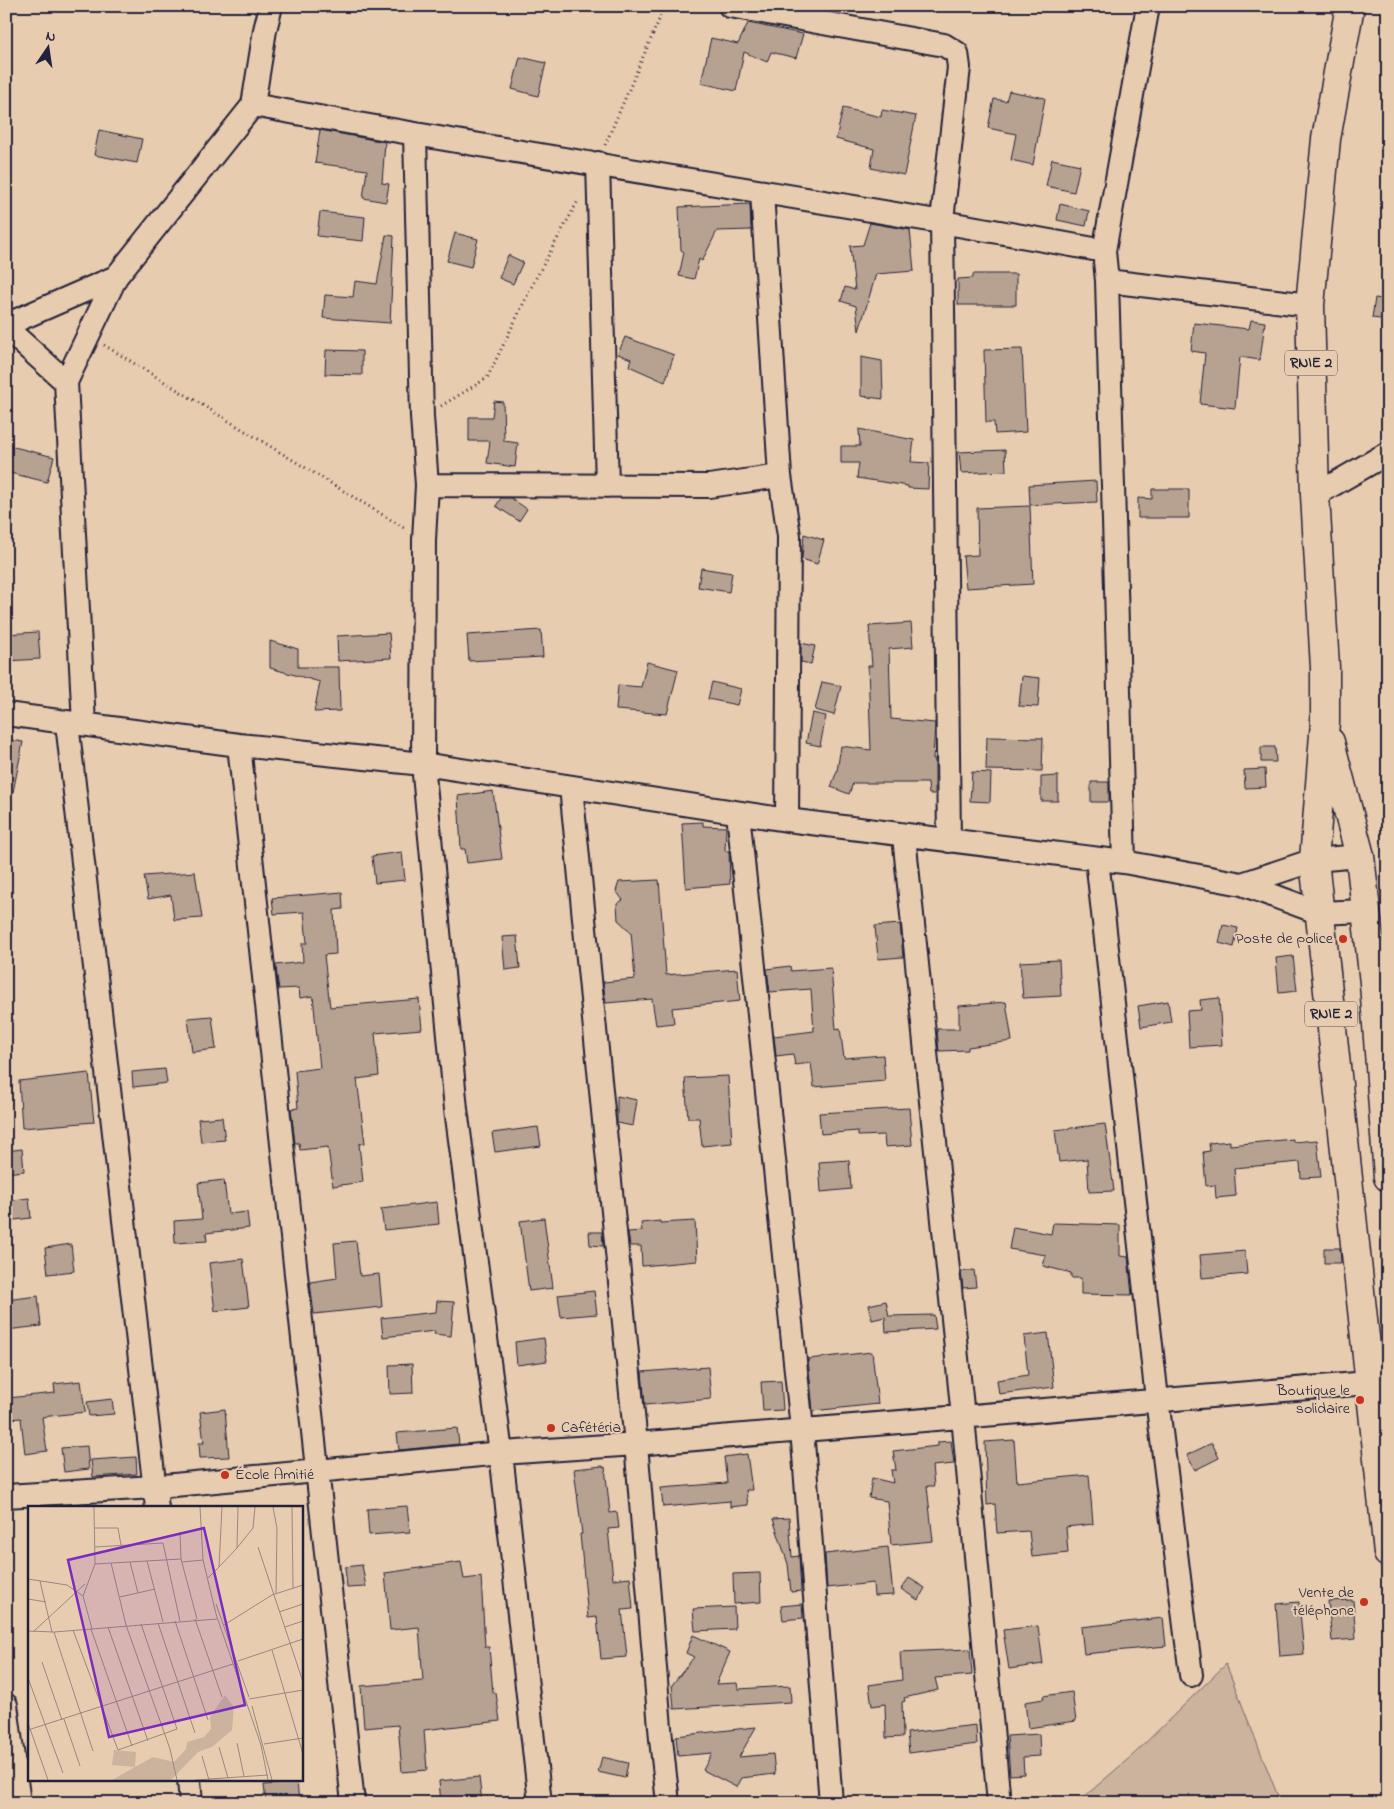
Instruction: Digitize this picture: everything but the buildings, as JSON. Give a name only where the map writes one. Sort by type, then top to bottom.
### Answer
[{"type":"main road","name":"RNIE 2","points":[[1350,6],[1326,140],[1310,305],[1315,495],[1324,629],[1325,722],[1314,860],[1358,1270],[1368,1383],[1388,1553]]},
{"type":"main road","name":"RNIE 2","points":[[1325,722],[1360,856],[1364,911],[1381,980],[1388,1177]]},
{"type":"street","points":[[156,1497],[76,723],[66,382],[116,278],[254,105],[265,30],[271,6]]},
{"type":"street","points":[[730,6],[944,45],[958,52],[959,67],[942,220],[949,841]]},
{"type":"street","points":[[1124,862],[1107,281],[1104,251],[1148,6]]},
{"type":"street","points":[[254,105],[416,135],[942,220],[1104,251]]},
{"type":"street","points":[[416,135],[422,417],[427,485],[424,540],[423,764],[456,1109],[501,1453],[540,1803]]},
{"type":"street","points":[[598,163],[607,486]]},
{"type":"street","points":[[762,192],[780,476],[789,536],[787,820]]},
{"type":"street","points":[[66,382],[6,327],[116,278]]},
{"type":"street","points":[[1107,281],[1310,305]]},
{"type":"street","points":[[1315,495],[1388,453]]},
{"type":"street","points":[[427,485],[709,486],[780,476]]},
{"type":"street","points":[[6,714],[239,745],[423,764],[787,820],[904,836],[1097,858],[1242,884],[1320,913],[1364,911]]},
{"type":"street","points":[[239,745],[353,1803]]},
{"type":"street","points":[[571,787],[636,1444],[668,1803]]},
{"type":"street","points":[[738,813],[802,1429],[831,1803]]},
{"type":"street","points":[[904,836],[963,1417],[998,1803]]},
{"type":"street","points":[[1242,884],[1314,860],[1360,856]]},
{"type":"street","points":[[1097,858],[1156,1399],[1191,1675]]},
{"type":"street","points":[[6,1496],[156,1497],[318,1472],[501,1453],[636,1444],[1156,1399],[1368,1383]]},
{"type":"street","points":[[6,1704],[19,1803]]},
{"type":"street","points":[[189,1782],[192,1803]]},
{"type":"path","points":[[598,163],[610,131],[665,6]]},
{"type":"path","points":[[422,417],[487,378],[536,278],[580,196]]},
{"type":"path","points":[[89,335],[424,540]]},
{"type":"shaded area","points":[[1226,1664],[1279,1799],[1278,1803],[1077,1803],[1134,1754]]},
{"type":"place","name":"Poste de police","points":[[1343,939]]},
{"type":"place","name":"Boutique le solidaire","points":[[1360,1400]]},
{"type":"place","name":"Cafétéria","points":[[551,1428]]},
{"type":"place","name":"École Amitié","points":[[225,1475]]},
{"type":"place","name":"Vente de téléphone","points":[[1364,1602]]}]
